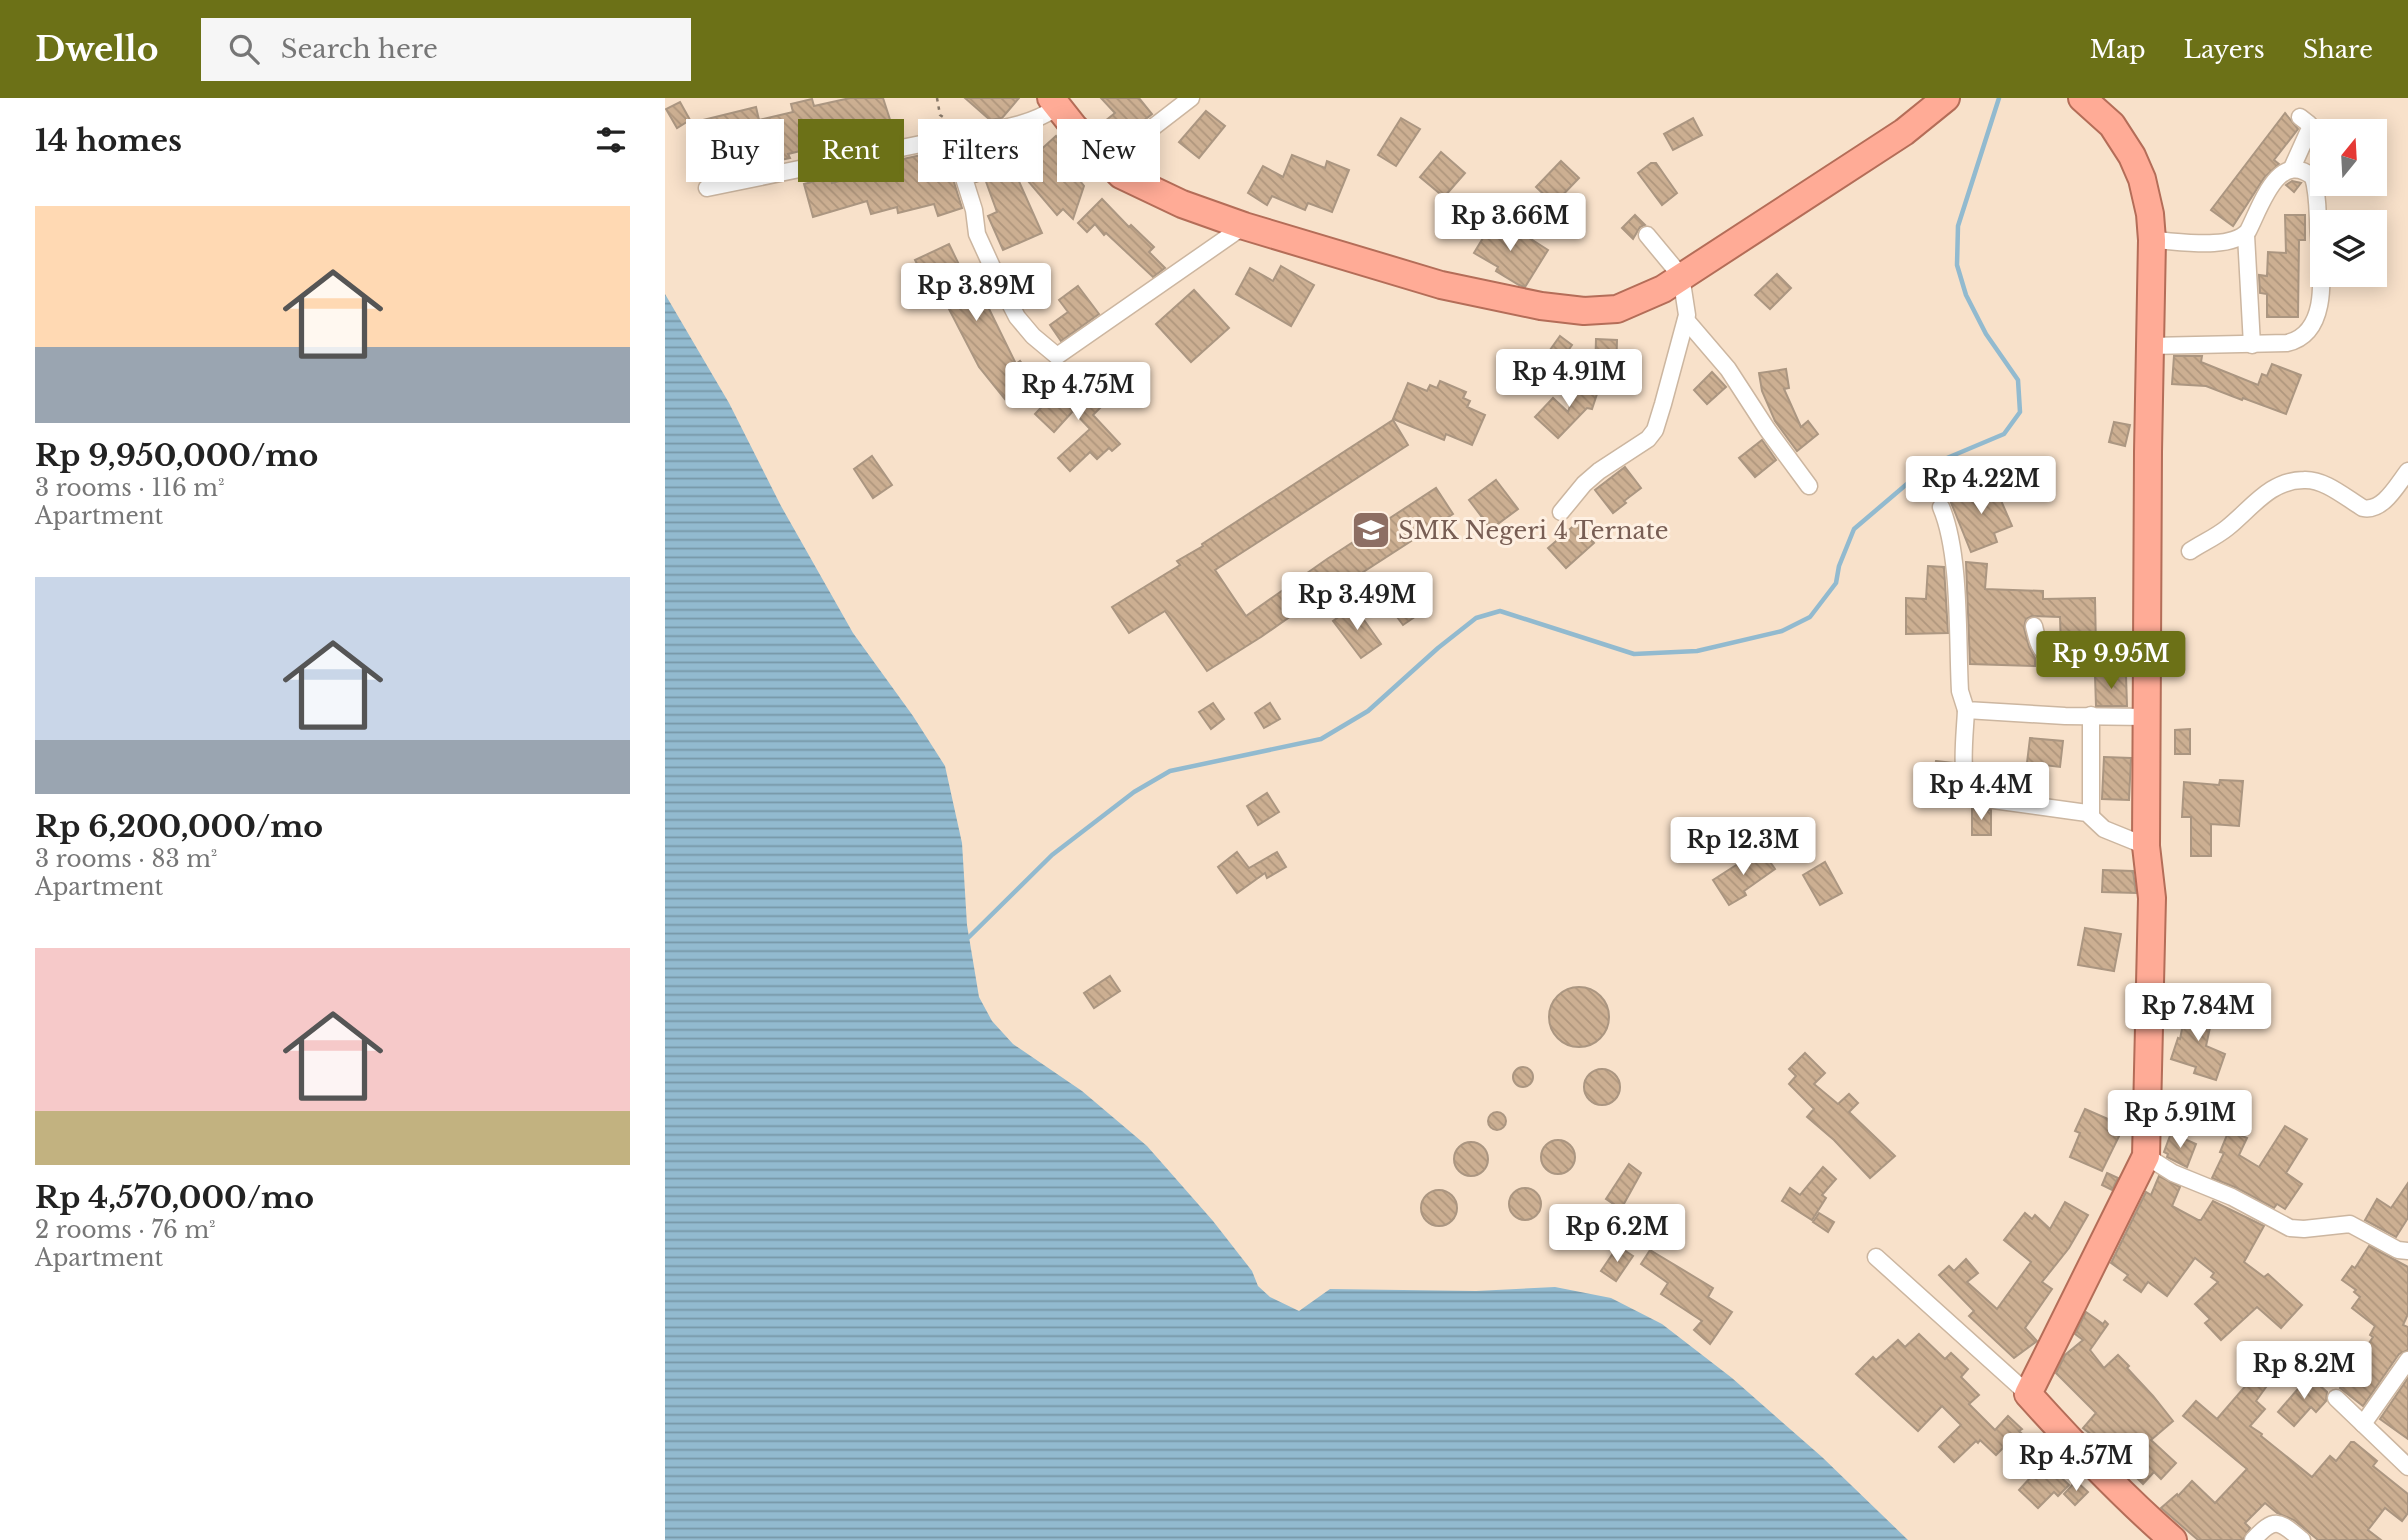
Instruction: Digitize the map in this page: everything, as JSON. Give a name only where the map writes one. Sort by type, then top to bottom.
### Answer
[{"type":"highway","points":[[1135,182],[1156,193],[1244,226],[1441,285],[1572,311],[1617,309],[1663,289],[1904,132],[1946,98]]},
{"type":"highway","points":[[2082,98],[2112,125],[2132,156],[2148,202],[2152,240],[2146,846],[2152,898],[2146,1156],[2028,1394],[2130,1502],[2173,1540]]},
{"type":"highway","points":[[1054,103],[1069,119]]},
{"type":"street","points":[[1160,122],[1191,98]]},
{"type":"street","points":[[1040,119],[1054,103]]},
{"type":"street","points":[[2292,168],[2309,128],[2309,124],[2300,117]]},
{"type":"street","points":[[707,188],[918,144]]},
{"type":"street","points":[[2150,346],[2252,345],[2287,343],[2299,338],[2312,322],[2321,302],[2322,289],[2315,184],[2308,173],[2292,168],[2284,170],[2275,182],[2245,235],[2252,345]]},
{"type":"street","points":[[965,182],[974,210],[977,234],[1017,317],[1033,336],[1057,356],[1244,226]]},
{"type":"street","points":[[1561,512],[1592,477],[1614,460],[1637,448],[1654,430],[1686,320],[1681,276],[1647,235]]},
{"type":"street","points":[[2152,240],[2222,243],[2245,235]]},
{"type":"street","points":[[1686,320],[1728,369],[1809,486]]},
{"type":"street","points":[[2190,551],[2228,527],[2254,502],[2282,484],[2311,481],[2324,485],[2363,508],[2371,509],[2379,505],[2408,471]]},
{"type":"street","points":[[1941,507],[1946,518],[1952,550],[1960,691],[1966,710],[1966,789],[1971,797],[2082,812],[2091,816],[2104,829],[2146,846]]},
{"type":"street","points":[[2034,626],[2042,651],[2055,659],[2148,658]]},
{"type":"street","points":[[1966,710],[2065,716],[2148,716]]},
{"type":"street","points":[[2091,715],[2091,816]]},
{"type":"street","points":[[2146,1156],[2173,1173],[2232,1197],[2290,1228],[2350,1224],[2398,1250],[2408,1251]]},
{"type":"street","points":[[1876,1257],[2028,1394]]},
{"type":"street","points":[[2363,1424],[2408,1360]]},
{"type":"street","points":[[2336,1398],[2408,1467]]},
{"type":"street","points":[[2253,1540],[2266,1526],[2275,1524],[2285,1526],[2302,1540]]},
{"type":"path","points":[[937,98],[940,115],[946,119]]},
{"type":"water","points":[[665,294],[729,403],[781,506],[853,633],[913,716],[945,766],[962,843],[967,925],[979,997],[992,1021],[1013,1044],[1082,1091],[1147,1146],[1213,1221],[1252,1271],[1258,1286],[1270,1297],[1299,1311],[1330,1289],[1476,1291],[1555,1287],[1611,1298],[1662,1324],[1732,1378],[1822,1457],[1908,1540],[665,1540]]},
{"type":"building","points":[[850,98],[883,98],[890,119],[798,119],[798,152],[788,154],[790,158],[784,159],[784,119],[763,119],[793,112],[791,104],[812,99],[814,106]]},
{"type":"building","points":[[965,98],[1019,98],[1002,118],[989,119]]},
{"type":"building","points":[[1101,98],[1139,98],[1152,114],[1146,119],[1108,119],[1115,113]]},
{"type":"building","points":[[680,102],[689,119],[677,128],[666,109]]},
{"type":"building","points":[[756,107],[759,119],[707,119]]},
{"type":"building","points":[[1206,111],[1225,126],[1199,158],[1179,142]]},
{"type":"building","points":[[2285,113],[2298,129],[2274,160],[2279,164],[2264,178],[2233,226],[2211,210]]},
{"type":"building","points":[[1401,118],[1420,129],[1396,166],[1378,155]]},
{"type":"building","points":[[1693,118],[1702,135],[1673,150],[1664,134]]},
{"type":"building","points":[[1056,136],[1057,182],[1081,182],[1084,186],[1073,219],[1063,209],[1057,215],[1029,182],[1043,182],[1043,148]]},
{"type":"building","points":[[1441,152],[1465,173],[1444,197],[1420,177]]},
{"type":"building","points":[[1292,155],[1325,168],[1327,161],[1349,170],[1332,212],[1308,203],[1305,210],[1272,196],[1267,205],[1248,193],[1263,166],[1283,177]]},
{"type":"building","points":[[918,156],[918,182],[954,182],[962,208],[938,216],[934,204],[898,213],[897,207],[871,214],[867,201],[813,217],[804,184],[904,182],[904,159]]},
{"type":"building","points":[[1561,161],[1579,178],[1554,204],[1536,187]]},
{"type":"building","points":[[1651,163],[1656,163],[1677,193],[1662,205],[1638,173]]},
{"type":"building","points":[[2292,181],[2301,183],[2294,192],[2286,185]]},
{"type":"building","points":[[986,182],[1019,182],[1042,233],[1003,250],[988,216],[997,212]]},
{"type":"building","points":[[1102,199],[1129,227],[1131,225],[1154,247],[1149,252],[1165,268],[1153,277],[1095,224],[1087,232],[1078,223]]},
{"type":"building","points":[[1635,215],[1645,225],[1640,227],[1633,239],[1622,228]]},
{"type":"building","points":[[2285,215],[2305,215],[2305,240],[2299,240],[2298,317],[2267,317],[2267,294],[2260,293],[2259,275],[2267,276],[2268,252],[2286,253]]},
{"type":"building","points":[[1486,220],[1518,236],[1520,232],[1548,250],[1525,287],[1496,271],[1498,267],[1474,253],[1483,238],[1477,235]]},
{"type":"building","points":[[949,244],[964,275],[971,272],[1016,364],[1020,361],[1036,383],[1008,403],[979,367],[935,282],[928,285],[915,260]]},
{"type":"building","points":[[1281,266],[1314,285],[1291,326],[1236,294],[1250,268],[1273,281]]},
{"type":"building","points":[[1777,274],[1791,288],[1770,309],[1755,295]]},
{"type":"building","points":[[1078,286],[1099,314],[1061,341],[1050,325],[1068,312],[1059,300]]},
{"type":"building","points":[[1194,290],[1229,328],[1191,362],[1156,324]]},
{"type":"building","points":[[1560,336],[1572,345],[1538,393],[1520,381],[1539,353],[1545,357]]},
{"type":"building","points":[[1596,339],[1617,340],[1616,375],[1595,375]]},
{"type":"building","points":[[2174,356],[2202,356],[2201,362],[2258,385],[2262,374],[2267,376],[2272,364],[2301,375],[2286,414],[2206,386],[2172,384]]},
{"type":"building","points":[[1786,369],[1789,388],[1784,389],[1801,427],[1808,421],[1818,434],[1797,451],[1775,421],[1762,391],[1759,373]]},
{"type":"building","points":[[1712,372],[1726,387],[1707,404],[1694,390]]},
{"type":"building","points":[[1070,377],[1087,394],[1091,390],[1104,404],[1093,415],[1120,444],[1112,451],[1109,448],[1097,459],[1090,452],[1070,471],[1058,458],[1090,429],[1073,411],[1054,432],[1035,414]]},
{"type":"building","points":[[1579,379],[1600,385],[1592,409],[1587,408],[1558,438],[1535,417],[1553,398],[1568,412]]},
{"type":"building","points":[[1440,381],[1466,392],[1463,398],[1470,401],[1467,407],[1485,415],[1472,445],[1446,434],[1444,440],[1393,419],[1408,383],[1427,391],[1430,385],[1437,388]]},
{"type":"building","points":[[1393,420],[1408,445],[1215,570],[1246,616],[1436,488],[1453,514],[1343,585],[1341,581],[1207,671],[1165,611],[1129,633],[1112,607],[1180,565],[1177,561]]},
{"type":"building","points":[[2114,422],[2130,425],[2125,446],[2109,442]]},
{"type":"building","points":[[1762,440],[1776,460],[1755,477],[1739,458]]},
{"type":"building","points":[[872,456],[892,485],[873,498],[854,469]]},
{"type":"building","points":[[1625,467],[1641,488],[1613,513],[1595,490]]},
{"type":"building","points":[[1496,480],[1518,509],[1491,529],[1469,500]]},
{"type":"building","points":[[1993,482],[2012,526],[1994,533],[1997,542],[1971,552],[1950,500]]},
{"type":"building","points":[[1577,523],[1594,543],[1566,568],[1548,548]]},
{"type":"building","points":[[1966,562],[1987,564],[1985,589],[2043,591],[2043,599],[2095,598],[2096,648],[2061,648],[2060,617],[2032,616],[2026,619],[2024,628],[2035,658],[2035,666],[1970,664]]},
{"type":"building","points":[[1928,566],[1944,567],[1948,633],[1906,634],[1906,598],[1926,599]]},
{"type":"building","points":[[1392,579],[1419,614],[1403,625],[1377,590]]},
{"type":"building","points":[[1354,606],[1381,644],[1361,658],[1333,621]]},
{"type":"building","points":[[2126,675],[2127,706],[2096,706],[2095,676]]},
{"type":"building","points":[[1213,703],[1224,719],[1211,729],[1199,712]]},
{"type":"building","points":[[1270,703],[1280,719],[1264,728],[1255,713]]},
{"type":"building","points":[[2190,729],[2190,754],[2175,754],[2175,730]]},
{"type":"building","points":[[2030,738],[2063,741],[2060,767],[2027,763]]},
{"type":"building","points":[[2104,757],[2131,758],[2129,800],[2102,799]]},
{"type":"building","points":[[1936,761],[1953,763],[1955,790],[1933,787]]},
{"type":"building","points":[[1995,764],[2017,765],[2016,793],[1994,790]]},
{"type":"building","points":[[2220,780],[2243,781],[2239,826],[2211,824],[2211,856],[2191,856],[2191,817],[2182,817],[2184,782],[2219,785]]},
{"type":"building","points":[[1267,793],[1279,812],[1258,825],[1247,806]]},
{"type":"building","points":[[1972,809],[1991,810],[1991,835],[1972,835]]},
{"type":"building","points":[[1761,849],[1775,869],[1744,891],[1746,895],[1729,905],[1713,880]]},
{"type":"building","points":[[1237,852],[1249,868],[1277,852],[1286,867],[1267,878],[1265,873],[1237,893],[1218,867]]},
{"type":"building","points":[[1825,862],[1842,893],[1820,905],[1803,875]]},
{"type":"building","points":[[2103,870],[2133,871],[2136,893],[2102,892]]},
{"type":"building","points":[[2085,928],[2121,934],[2114,971],[2078,965]]},
{"type":"building","points":[[1110,976],[1120,991],[1094,1008],[1084,993]]},
{"type":"building","points":[[1579,987],[1600,996],[1609,1017],[1600,1038],[1579,1047],[1558,1038],[1549,1017],[1558,996]]},
{"type":"building","points":[[2187,1004],[2214,1009],[2206,1046],[2225,1054],[2216,1080],[2194,1073],[2196,1067],[2171,1059],[2178,1038],[2180,1039]]},
{"type":"building","points":[[1805,1053],[1825,1073],[1814,1084],[1838,1104],[1849,1094],[1858,1103],[1849,1112],[1895,1156],[1870,1178],[1834,1140],[1807,1117],[1814,1109],[1789,1084],[1796,1076],[1789,1069]]},
{"type":"building","points":[[1523,1067],[1530,1070],[1533,1077],[1530,1084],[1523,1087],[1516,1084],[1513,1077],[1516,1070]]},
{"type":"building","points":[[1602,1069],[1615,1074],[1620,1087],[1615,1100],[1602,1105],[1589,1100],[1584,1087],[1589,1074]]},
{"type":"building","points":[[2085,1109],[2124,1126],[2102,1171],[2070,1157],[2080,1133],[2075,1131]]},
{"type":"building","points":[[1493,1112],[1501,1112],[1506,1121],[1504,1128],[1493,1130],[1488,1125],[1488,1117]]},
{"type":"building","points":[[2285,1126],[2307,1139],[2286,1173],[2302,1184],[2285,1209],[2277,1204],[2274,1208],[2212,1178],[2224,1153],[2220,1152],[2229,1130],[2247,1138],[2239,1155],[2259,1167]]},
{"type":"building","points":[[2171,1133],[2196,1144],[2187,1167],[2167,1157],[2168,1154],[2164,1152]]},
{"type":"building","points":[[1558,1140],[1570,1145],[1575,1157],[1570,1169],[1558,1174],[1546,1169],[1541,1157],[1546,1145]]},
{"type":"building","points":[[1471,1142],[1483,1147],[1488,1159],[1483,1171],[1471,1176],[1459,1171],[1454,1159],[1459,1147]]},
{"type":"building","points":[[1629,1164],[1641,1173],[1621,1209],[1606,1199]]},
{"type":"building","points":[[1823,1167],[1836,1179],[1822,1195],[1826,1198],[1812,1220],[1782,1201],[1790,1188],[1800,1195]]},
{"type":"building","points":[[2107,1173],[2118,1178],[2112,1190],[2102,1185]]},
{"type":"building","points":[[2159,1176],[2180,1187],[2172,1206],[2198,1220],[2201,1220],[2213,1201],[2264,1226],[2244,1262],[2264,1277],[2268,1274],[2302,1305],[2281,1328],[2257,1307],[2221,1340],[2205,1323],[2210,1319],[2195,1304],[2218,1282],[2211,1277],[2214,1273],[2195,1258],[2167,1296],[2148,1282],[2141,1292],[2124,1280],[2128,1275],[2111,1263],[2146,1192],[2151,1195]]},
{"type":"building","points":[[2408,1183],[2408,1218],[2396,1237],[2365,1220],[2377,1199],[2391,1208]]},
{"type":"building","points":[[1525,1188],[1536,1193],[1541,1204],[1536,1215],[1525,1220],[1514,1215],[1509,1204],[1514,1193]]},
{"type":"building","points":[[1439,1190],[1451,1196],[1457,1208],[1451,1220],[1439,1226],[1427,1220],[1421,1208],[1427,1196]]},
{"type":"building","points":[[2065,1202],[2088,1215],[2069,1248],[2042,1282],[2052,1289],[2025,1328],[2037,1341],[2014,1358],[1969,1316],[1974,1311],[1939,1275],[1949,1266],[1954,1271],[1966,1259],[1978,1273],[1967,1282],[1997,1309],[2031,1262],[2004,1240],[2025,1213],[2032,1219],[2035,1215],[2050,1229]]},
{"type":"building","points":[[1819,1213],[1834,1222],[1828,1232],[1813,1222]]},
{"type":"building","points":[[1618,1246],[1633,1256],[1616,1281],[1601,1271]]},
{"type":"building","points":[[2369,1246],[2408,1267],[2408,1314],[2403,1325],[2408,1327],[2408,1350],[2399,1354],[2363,1406],[2340,1388],[2373,1337],[2370,1335],[2375,1326],[2352,1308],[2360,1297],[2354,1292],[2356,1290],[2342,1280],[2352,1266],[2355,1268]]},
{"type":"building","points":[[1650,1250],[1713,1288],[1708,1297],[1732,1312],[1710,1344],[1694,1330],[1702,1321],[1661,1294],[1668,1283],[1641,1264]]},
{"type":"building","points":[[2086,1312],[2103,1324],[2105,1321],[2108,1324],[2090,1350],[2104,1368],[2118,1355],[2173,1421],[2151,1440],[2176,1463],[2161,1479],[2154,1472],[2143,1484],[2083,1428],[2096,1413],[2056,1373],[2065,1355],[2083,1340],[2075,1334]]},
{"type":"building","points":[[1919,1334],[1945,1359],[1951,1353],[1968,1369],[1961,1377],[1979,1395],[1969,1404],[1995,1430],[2008,1416],[2022,1429],[2019,1431],[2069,1485],[2058,1496],[2054,1492],[2038,1508],[2019,1490],[2031,1477],[2026,1473],[2028,1471],[2003,1448],[1996,1455],[1980,1440],[1954,1462],[1939,1447],[1961,1425],[1942,1406],[1918,1431],[1856,1374],[1873,1357],[1876,1360],[1898,1340],[1905,1347]]},
{"type":"building","points":[[2253,1360],[2274,1376],[2256,1401],[2265,1409],[2250,1426],[2262,1434],[2261,1436],[2312,1477],[2330,1456],[2336,1461],[2351,1442],[2354,1442],[2377,1461],[2373,1466],[2408,1494],[2408,1513],[2402,1521],[2385,1508],[2368,1530],[2381,1540],[2318,1540],[2294,1520],[2277,1513],[2265,1503],[2245,1523],[2250,1528],[2243,1540],[2198,1540],[2161,1508],[2177,1494],[2178,1496],[2192,1481],[2215,1503],[2247,1469],[2183,1416],[2196,1401],[2217,1419],[2249,1382],[2241,1376]]},
{"type":"building","points":[[2309,1376],[2327,1392],[2326,1401],[2316,1412],[2311,1407],[2294,1426],[2278,1412]]},
{"type":"building","points":[[2408,1378],[2408,1439],[2380,1419]]},
{"type":"building","points":[[2076,1481],[2088,1492],[2075,1505],[2064,1494]]},
{"type":"waterway","points":[[969,937],[1052,855],[1134,792],[1170,771],[1321,739],[1368,711],[1476,618],[1500,611],[1634,654],[1697,651],[1782,631],[1810,617],[1836,583],[1839,566],[1854,529],[1928,466],[2004,434],[2020,412],[2018,380],[1986,334],[1966,295],[1957,265],[1958,226],[1999,98]]},
{"type":"place","name":"SMK Negeri 4 Ternate","points":[[1371,530]]}]
